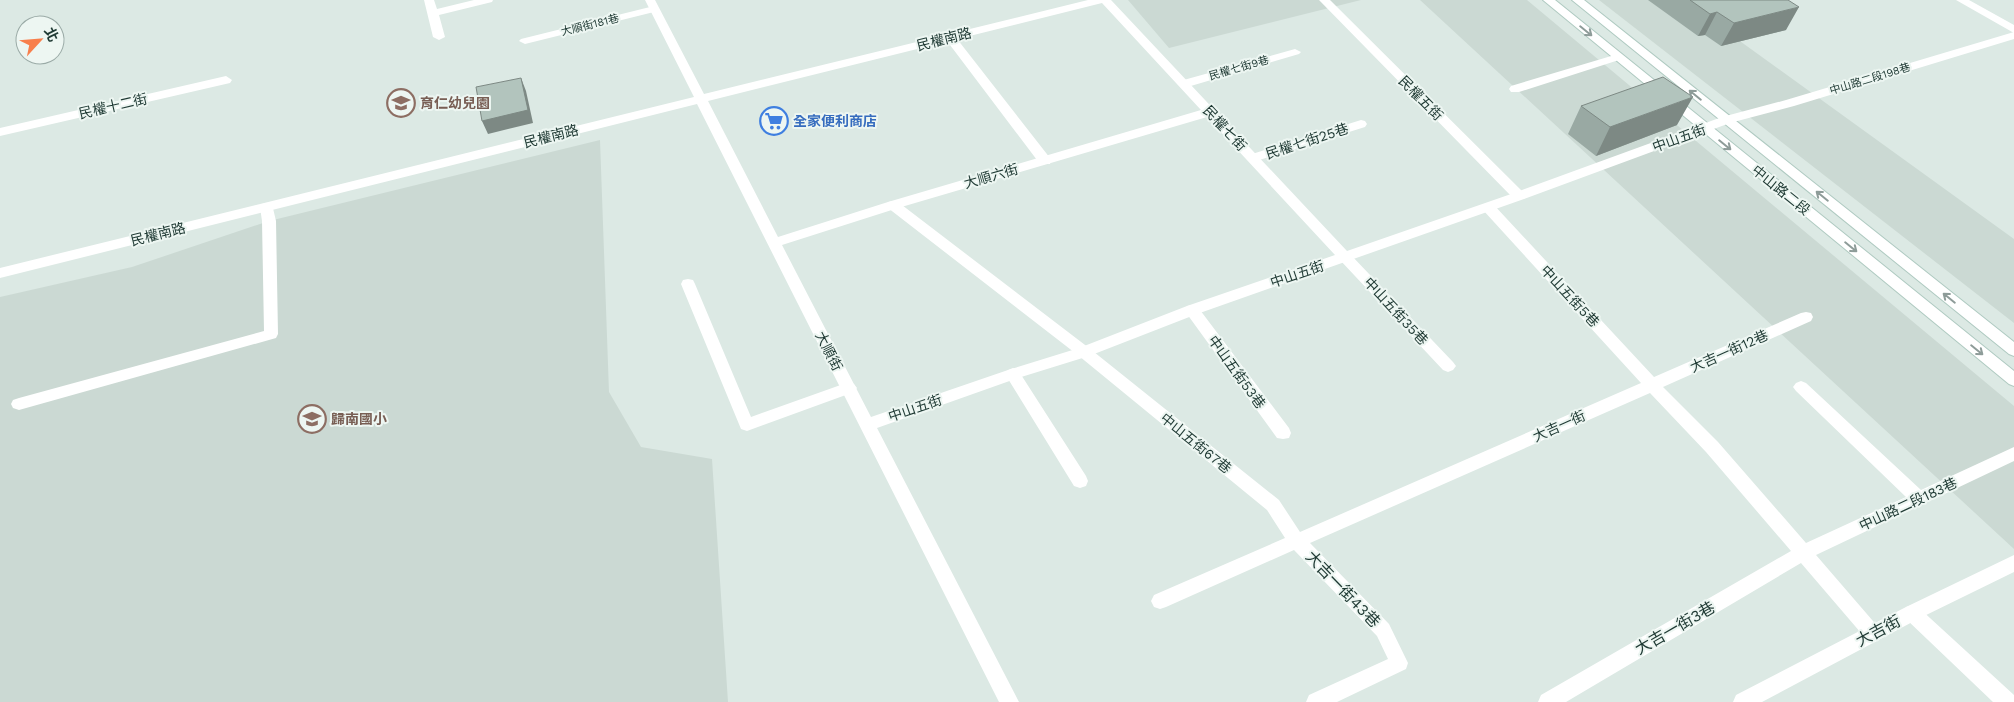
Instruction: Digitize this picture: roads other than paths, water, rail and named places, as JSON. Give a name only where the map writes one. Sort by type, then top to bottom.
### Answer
[{"type":"street","points":[[429,0],[439,37]]},
{"type":"street","points":[[432,13],[488,0]]},
{"type":"street","name":"民權南路","points":[[0,273],[1103,0]]},
{"type":"street","name":"民權七街","points":[[1103,0],[1345,257]]},
{"type":"street","name":"民權五街","points":[[1324,0],[1519,196]]},
{"type":"street","name":"中山路二段","points":[[1548,0],[2014,380]]},
{"type":"street","name":"中山路二段","points":[[1577,0],[2014,350]]},
{"type":"street","points":[[1961,0],[2014,30]]},
{"type":"street","name":"大順街181巷","points":[[525,41],[652,4]]},
{"type":"street","name":"大順街","points":[[652,4],[1009,702]]},
{"type":"street","name":"中山路二段198巷","points":[[1726,120],[1790,103],[2014,35]]},
{"type":"street","points":[[950,37],[1045,161]]},
{"type":"street","name":"民權七街9巷","points":[[1184,84],[1295,52]]},
{"type":"street","points":[[1515,89],[1618,57]]},
{"type":"street","name":"民權十二街","points":[[0,132],[226,80]]},
{"type":"street","name":"大順六街","points":[[774,243],[893,205],[1209,112]]},
{"type":"street","name":"中山五街","points":[[867,425],[1013,374],[1084,352],[1192,310],[1519,196],[1726,120]]},
{"type":"street","name":"民權七街25巷","points":[[1253,158],[1361,124]]},
{"type":"street","name":"中山五街67巷","points":[[893,205],[1084,352],[1273,505],[1297,542]]},
{"type":"street","points":[[19,404],[271,334],[269,221],[267,207]]},
{"type":"street","name":"中山五街5巷","points":[[1488,207],[1652,385]]},
{"type":"street","name":"中山五街35巷","points":[[1345,257],[1448,366]]},
{"type":"street","points":[[688,284],[747,425],[849,388]]},
{"type":"street","name":"中山五街53巷","points":[[1192,310],[1282,433]]},
{"type":"street","name":"大吉一街12巷","points":[[1652,385],[1806,317]]},
{"type":"street","points":[[1013,374],[1080,481]]},
{"type":"street","points":[[1652,385],[1712,447],[1873,634]]},
{"type":"street","name":"大吉一街","points":[[1160,601],[1652,385]]},
{"type":"street","points":[[1802,387],[1919,499]]},
{"type":"street","name":"中山路二段183巷","points":[[1802,553],[2014,454]]},
{"type":"street","name":"大吉一街43巷","points":[[1297,542],[1383,630],[1399,663],[1316,702]]},
{"type":"street","name":"大吉一街3巷","points":[[1548,702],[1802,553]]},
{"type":"street","name":"大吉街","points":[[1743,702],[1912,613],[2014,563]]},
{"type":"street","points":[[1912,613],[2007,702]]},
{"type":"place","name":"育仁幼兒園","points":[[401,103]]},
{"type":"place","name":"全家便利商店","points":[[774,121]]},
{"type":"place","name":"歸南國小","points":[[312,419]]}]
